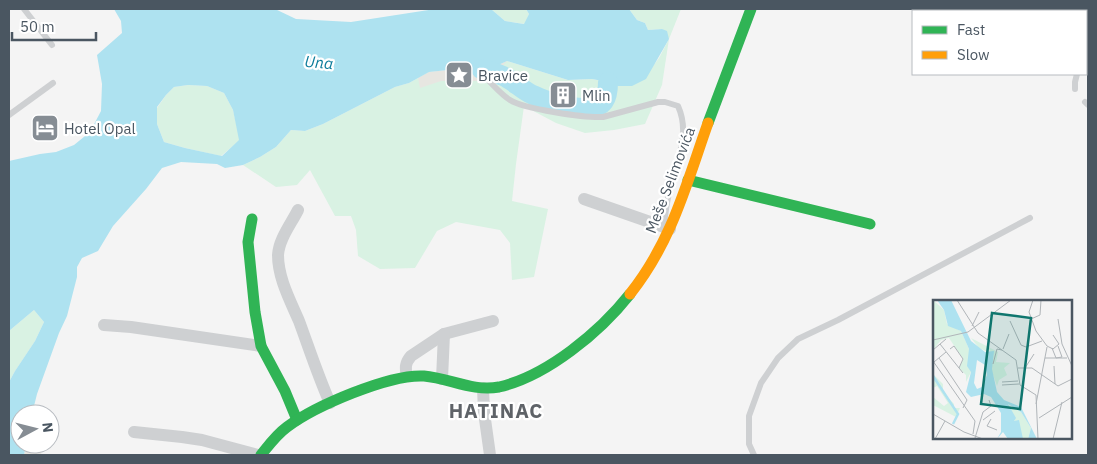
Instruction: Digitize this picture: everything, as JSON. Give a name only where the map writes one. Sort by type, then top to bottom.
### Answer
[{"type":"street","name":"Meše Selimovića","points":[[260,455],[271,442],[297,420],[330,403],[373,385],[395,378],[424,376],[483,388],[497,387],[517,382],[570,352],[593,334],[619,309],[655,258],[688,180],[720,90],[752,9]]},
{"type":"street","points":[[688,180],[870,224]]},
{"type":"street","points":[[584,199],[667,228]]},
{"type":"street","points":[[298,210],[280,245],[278,255],[282,278],[330,403]]},
{"type":"street","points":[[252,219],[248,242],[255,312],[261,346],[297,420]]},
{"type":"street","points":[[407,376],[405,368],[410,356],[444,334],[493,321]]},
{"type":"street","points":[[104,325],[131,327],[261,346]]},
{"type":"street","points":[[442,379],[444,334]]},
{"type":"street","points":[[483,388],[490,455]]},
{"type":"street","points":[[134,432],[202,440],[260,455]]},
{"type":"lane","points":[[24,9],[52,45]]},
{"type":"lane","points":[[1075,89],[1077,75]]},
{"type":"lane","points":[[490,81],[511,101],[524,106],[570,114],[596,117],[658,102],[678,106],[683,118],[683,140],[670,188],[667,228]]},
{"type":"lane","points":[[9,115],[53,83]]},
{"type":"lane","points":[[754,455],[749,444],[749,416],[761,383],[778,358],[798,339],[838,320],[1030,218]]},
{"type":"green space","points":[[491,9],[526,9],[529,14],[525,24],[505,21]]},
{"type":"green space","points":[[629,9],[681,9],[669,39],[662,29],[648,30],[645,23],[637,20]]},
{"type":"green space","points":[[669,39],[662,85],[645,124],[585,133],[556,123],[524,106],[512,201],[548,209],[534,277],[512,280],[510,243],[500,230],[456,222],[437,231],[415,268],[380,269],[358,256],[356,230],[351,216],[335,216],[310,170],[297,185],[276,187],[243,165],[276,147],[291,130],[305,131],[323,124],[395,87],[409,83],[429,72],[477,70],[496,66],[507,61],[568,80],[592,79],[618,86],[653,66]]},
{"type":"green space","points":[[188,85],[207,86],[224,93],[233,110],[240,140],[221,156],[164,142],[157,124],[157,108],[174,87]]},
{"type":"green space","points":[[34,310],[44,322],[35,341],[9,382],[9,331]]},
{"type":"sand","name":"Bravice","points":[[507,61],[489,81],[441,81],[420,88],[418,78],[429,72],[467,68],[477,70],[496,66]]},
{"type":"sand","points":[[24,454],[41,454],[41,455]]},
{"type":"water","name":"Una","points":[[114,9],[275,9],[296,19],[351,22],[435,9],[491,9],[505,21],[524,24],[529,14],[526,9],[629,9],[637,20],[645,23],[648,30],[662,29],[667,31],[669,39],[646,79],[632,86],[618,86],[592,79],[568,80],[507,61],[496,66],[477,70],[467,68],[429,72],[409,83],[395,87],[323,124],[305,131],[291,130],[276,147],[243,165],[225,168],[217,164],[181,162],[162,168],[113,226],[98,251],[82,258],[77,267],[77,277],[67,316],[59,333],[34,404],[10,404],[10,454],[24,454],[9,455],[9,382],[35,341],[44,322],[34,310],[9,331],[9,161],[56,152],[74,145],[90,132],[101,111],[102,84],[97,55],[122,33],[121,21]],"holes":[[[188,85],[207,86],[224,93],[233,110],[239,140],[222,156],[164,142],[157,124],[157,107],[174,87]]]},
{"type":"waterway","points":[[481,69],[503,76],[540,98],[570,107],[590,108],[598,106],[607,95],[608,82]]},
{"type":"traffic: fast","points":[[708,123],[751,9]]},
{"type":"traffic: fast","points":[[688,180],[870,224]]},
{"type":"traffic: fast","points":[[252,219],[248,242],[255,312],[261,346],[285,391],[297,420]]},
{"type":"traffic: fast","points":[[261,455],[279,433],[299,419],[333,401],[392,380],[424,376],[480,388],[489,388],[499,387],[536,373],[554,363],[588,337],[604,323],[630,294]]},
{"type":"traffic: slow","points":[[630,294],[645,274],[667,233],[685,190],[708,123]]},
{"type":"place","name":"Bravice","points":[[459,75]]},
{"type":"place","name":"Mlin","points":[[563,95]]},
{"type":"place","name":"Hotel Opal","points":[[45,128]]},
{"type":"district","name":"HATINAC","points":[[496,410]]}]
